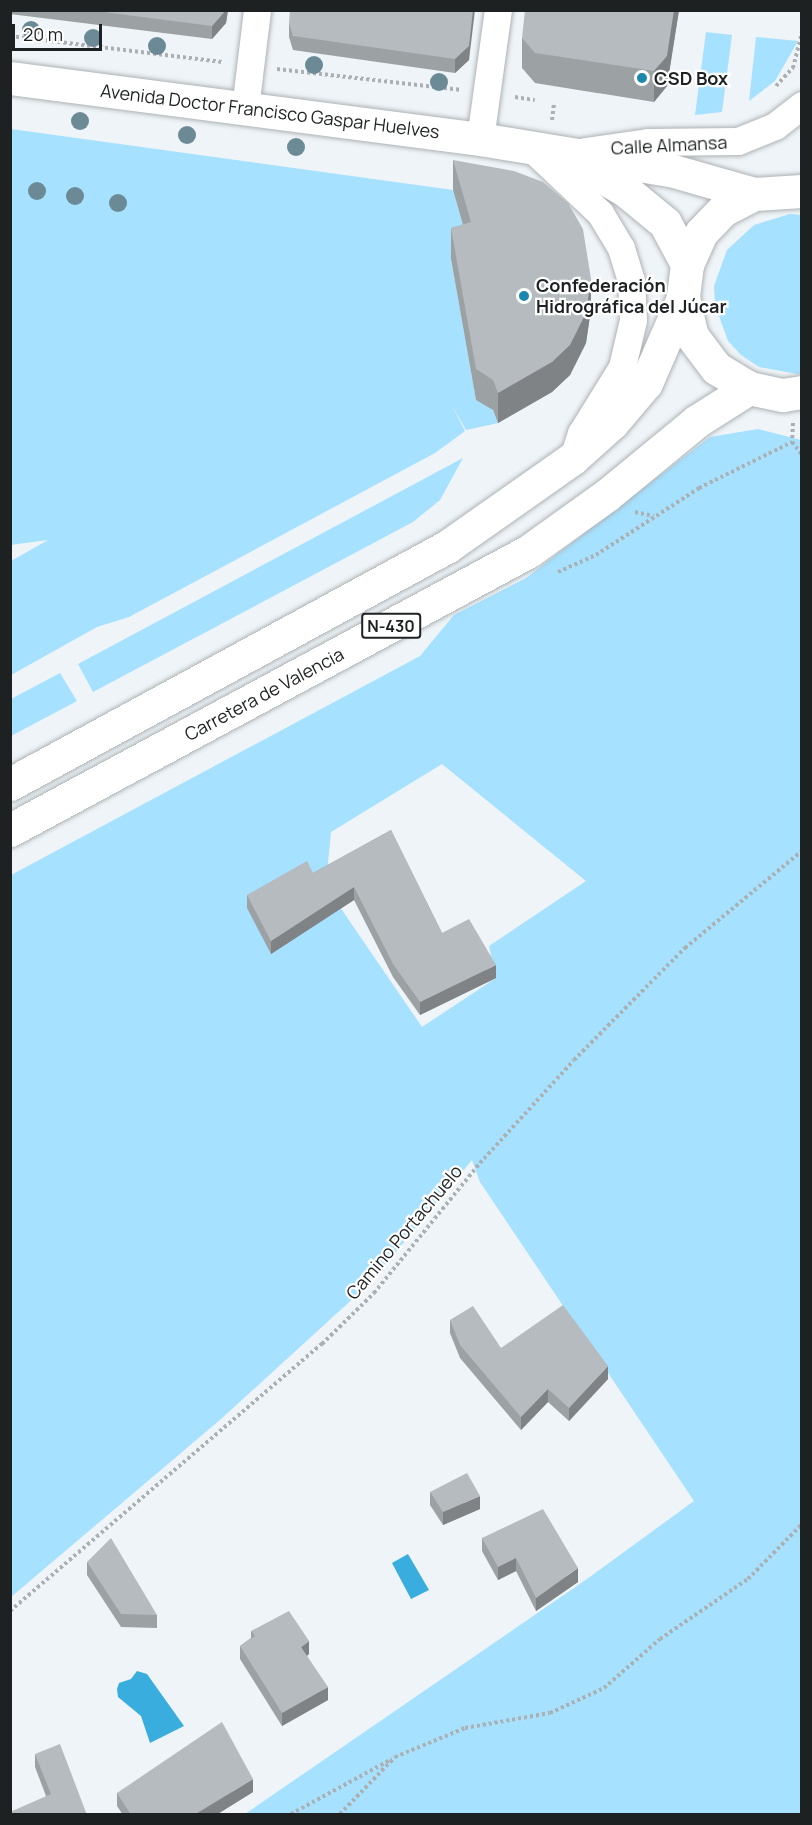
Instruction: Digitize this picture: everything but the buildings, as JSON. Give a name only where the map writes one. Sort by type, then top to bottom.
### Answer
[{"type":"main road","name":"Avenida Doctor Francisco Gaspar Huelves","points":[[10,78],[480,139],[670,170],[776,192]]},
{"type":"main road","name":"Avenida Doctor Francisco Gaspar Huelves","points":[[563,154],[626,190],[665,223],[687,264]]},
{"type":"main road","points":[[801,168],[776,192],[724,209],[701,233],[687,264],[683,298],[693,336],[716,368],[749,388],[783,394],[801,392]]},
{"type":"main road","name":"N-430","points":[[10,784],[448,546],[573,458],[612,423],[646,383],[683,298]]},
{"type":"main road","name":"Carretera de Valencia","points":[[10,830],[529,551],[607,495],[697,421],[749,388]]},
{"type":"street","points":[[245,108],[257,10]]},
{"type":"street","points":[[480,139],[498,10]]},
{"type":"street","name":"Calle Almansa","points":[[563,154],[649,142],[738,141],[774,126],[801,105]]},
{"type":"street","points":[[530,147],[600,213],[621,248],[631,281],[633,320],[622,367],[581,433],[573,458]]},
{"type":"path","points":[[768,95],[793,68],[801,32]]},
{"type":"path","points":[[10,36],[227,63]]},
{"type":"path","points":[[274,68],[463,91]]},
{"type":"path","points":[[513,97],[535,100]]},
{"type":"path","points":[[625,509],[655,517]]},
{"type":"path","name":"Camino Portachuelo","points":[[10,1611],[344,1322],[382,1284],[480,1162],[574,1060],[685,948],[801,851]]},
{"type":"path","points":[[291,1815],[395,1757],[465,1728],[550,1713],[604,1688],[660,1639],[748,1579],[801,1524]]},
{"type":"path","points":[[340,1815],[395,1757]]},
{"type":"shaded area","points":[[706,32],[732,35],[722,112],[695,115]]},
{"type":"shaded area","points":[[756,37],[798,41],[775,81],[749,101]]},
{"type":"shaded area","points":[[11,129],[453,190],[471,253],[451,259],[476,399],[493,410],[498,423],[466,430],[451,404],[465,431],[435,453],[129,617],[97,627],[11,675],[11,561],[48,540],[11,545]]},
{"type":"shaded area","points":[[790,214],[802,215],[802,374],[759,367],[741,355],[728,341],[715,305],[714,286],[727,250],[754,225]]},
{"type":"shaded area","points":[[758,429],[801,440],[801,1814],[245,1814],[587,1579],[694,1501],[480,1182],[472,1160],[370,1283],[221,1419],[11,1597],[11,875],[420,656],[454,615],[526,578],[710,437]],"holes":[[[442,764],[586,881],[489,946],[496,978],[422,1027],[333,897],[328,863],[331,832]]]},
{"type":"shaded area","points":[[463,458],[440,500],[413,522],[93,692],[78,664]]},
{"type":"shaded area","points":[[60,673],[77,701],[11,736],[11,699]]},
{"type":"shaded area","points":[[408,1554],[429,1590],[411,1599],[392,1563]]},
{"type":"shaded area","points":[[137,1671],[147,1674],[184,1726],[150,1743],[141,1716],[118,1697],[119,1683],[131,1679]]},
{"type":"place","name":"CSD Box","points":[[642,78]]},
{"type":"place","name":"Confederación Hidrográfica del Júcar","points":[[524,296]]}]
